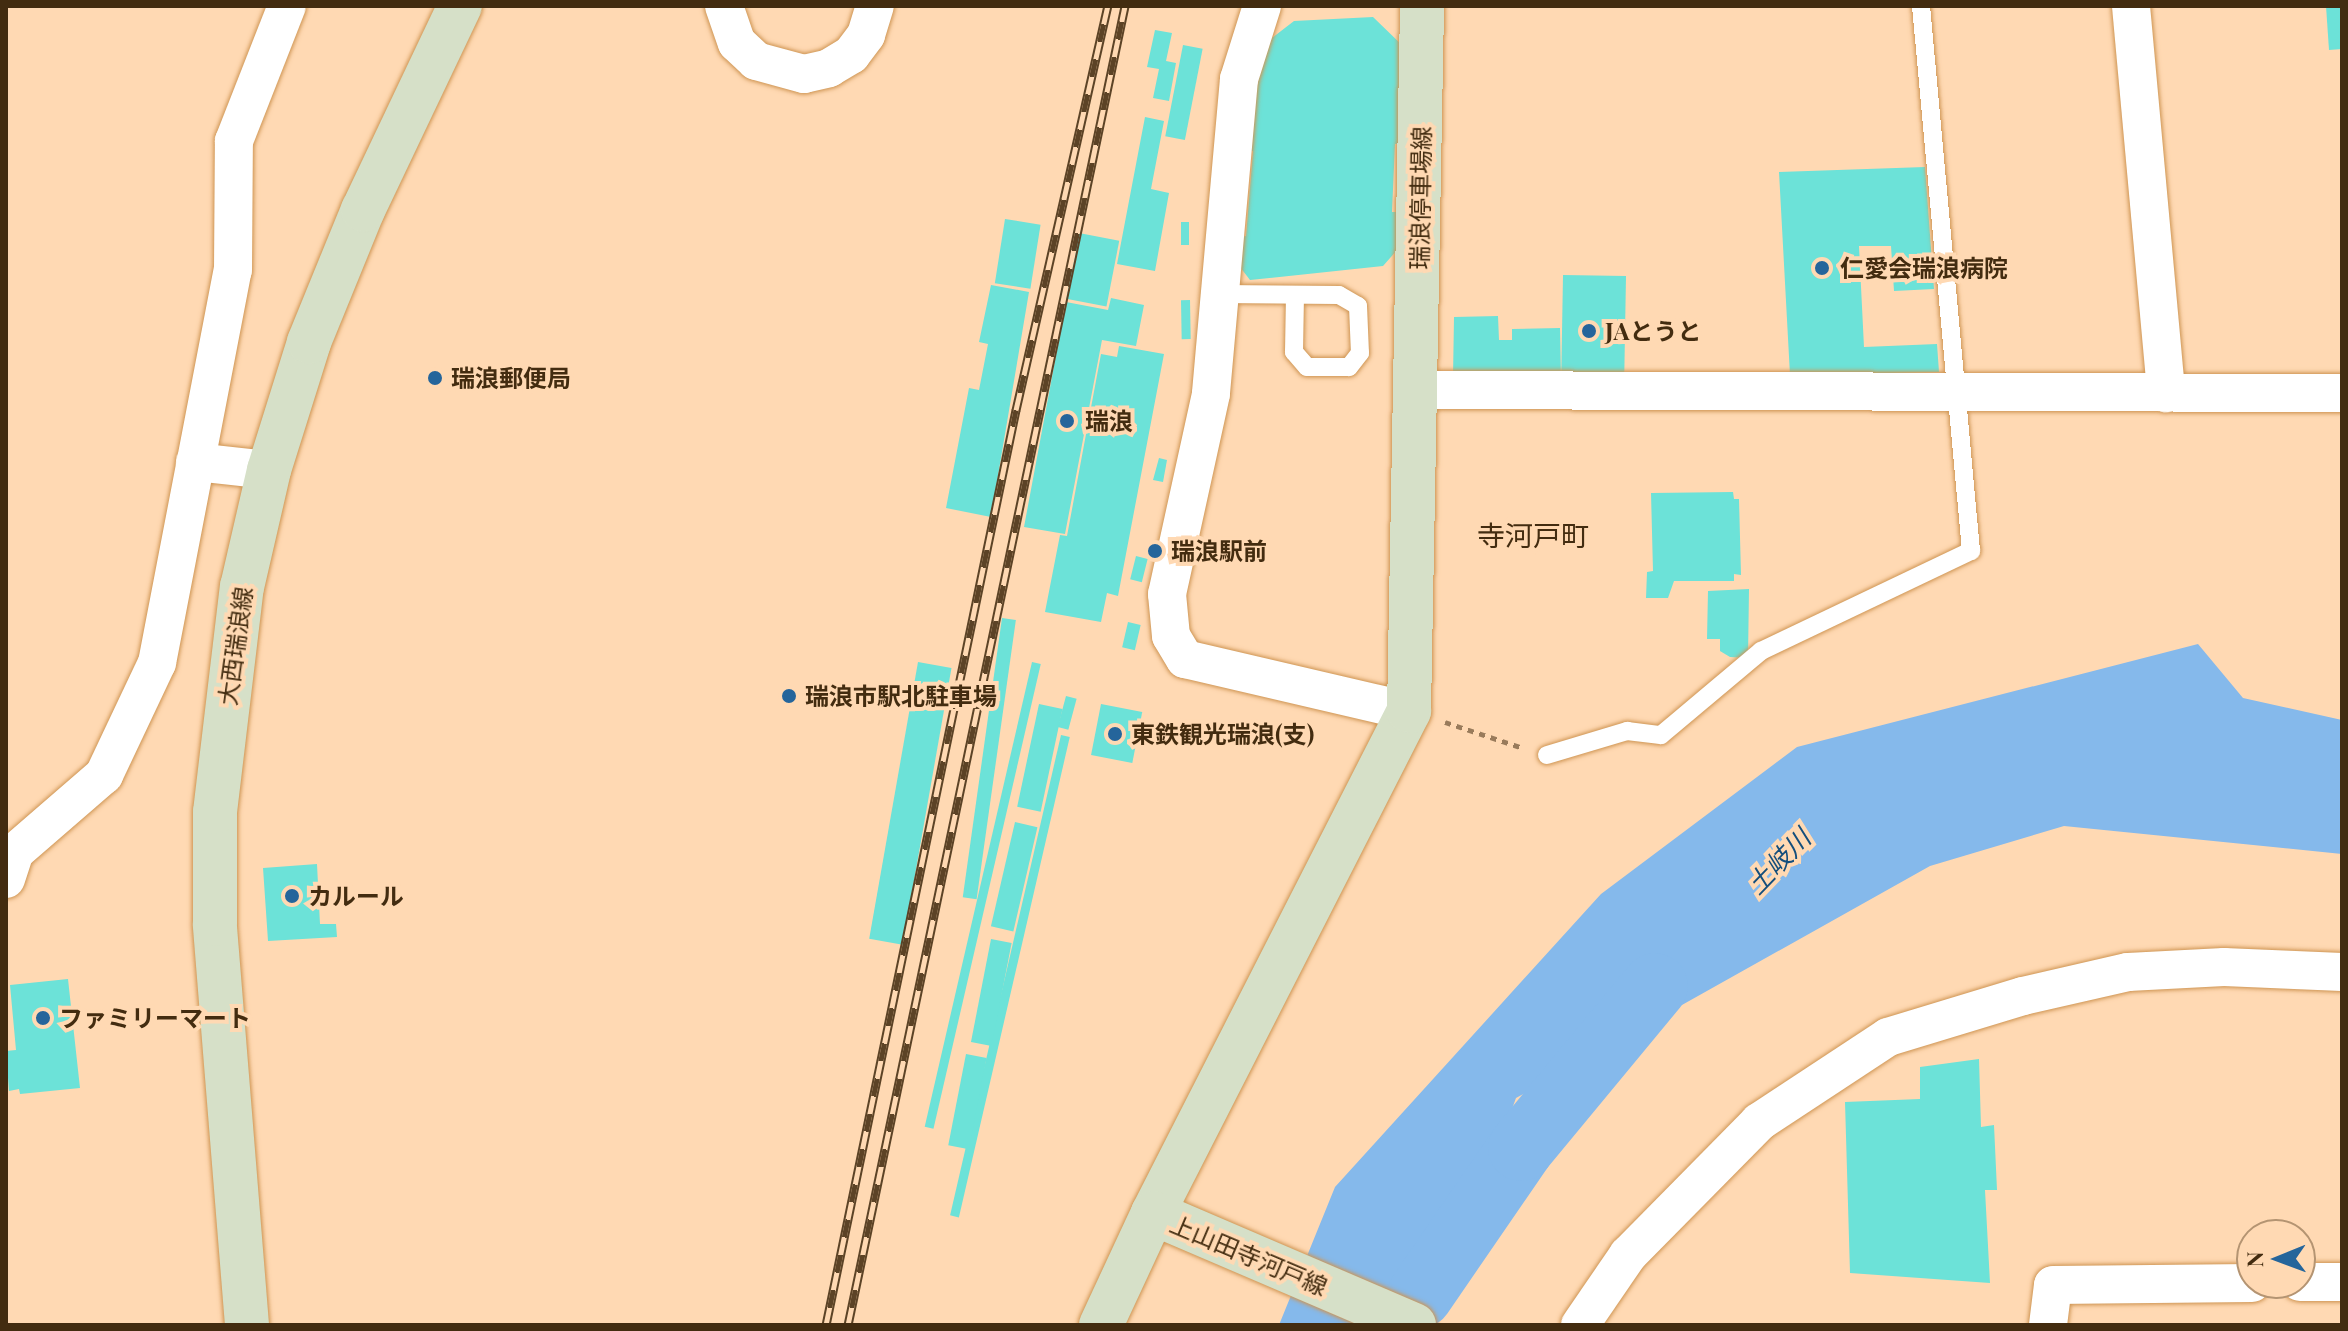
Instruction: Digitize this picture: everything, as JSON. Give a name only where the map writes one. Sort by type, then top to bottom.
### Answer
[{"type":"main road","name":"大西瑞浪線","points":[[247,1325],[215,924],[215,812],[242,587],[269,470],[315,327],[460,6]]},
{"type":"main road","name":"瑞浪停車場線","points":[[1409,711],[1418,390],[1422,6]]},
{"type":"main road","points":[[1153,1213],[1409,711]]},
{"type":"main road","name":"上山田寺河戸線","points":[[1101,1325],[1153,1213],[1414,1325]]},
{"type":"street","points":[[6,879],[15,852],[104,775],[157,663],[233,270],[234,141],[287,6]]},
{"type":"street","points":[[724,6],[737,43],[756,61],[804,74],[829,68],[851,55],[876,8]]},
{"type":"street","points":[[1262,6],[1239,79],[1211,394],[1167,594],[1171,636],[1185,659],[1409,711]]},
{"type":"street","points":[[2131,6],[2166,393]]},
{"type":"street","points":[[1418,390],[2342,393]]},
{"type":"street","points":[[195,462],[269,470]]},
{"type":"street","points":[[1580,1325],[1628,1255],[1759,1122],[1888,1037],[2023,996],[2128,972],[2224,967],[2342,972]]},
{"type":"street","points":[[2316,1282],[2342,1282]]},
{"type":"street","points":[[2048,1325],[2053,1285],[2236,1283]]},
{"type":"lane","points":[[1547,755],[1627,731],[1661,735],[1761,651],[1971,551],[1921,6]]},
{"type":"lane","points":[[1219,294],[1339,295],[1358,306],[1360,353],[1349,367],[1307,367],[1294,352],[1295,295]]},
{"type":"path","points":[[1409,711],[1547,755]]},
{"type":"water","points":[[2198,644],[2243,698],[2342,720],[2342,854],[2064,826],[1930,866],[1516,1098],[1433,1325],[1279,1325],[1335,1187],[1601,894],[1797,747]]},
{"type":"building","points":[[2326,6],[2342,6],[2342,49],[2329,50]]},
{"type":"building","points":[[1373,17],[1405,48],[1404,144],[1395,144],[1392,212],[1399,212],[1398,249],[1383,266],[1250,280],[1240,267],[1242,237],[1246,236],[1253,151],[1247,152],[1259,48],[1294,21]]},
{"type":"building","points":[[1155,30],[1172,33],[1166,61],[1176,63],[1169,101],[1153,98],[1159,69],[1147,67]]},
{"type":"building","points":[[1183,45],[1203,49],[1185,140],[1165,136]]},
{"type":"building","points":[[1145,117],[1164,121],[1151,189],[1169,193],[1155,271],[1117,264]]},
{"type":"building","name":"仁愛会瑞浪病院","points":[[1925,167],[1934,289],[1894,291],[1891,246],[1859,246],[1864,347],[1937,344],[1939,372],[1790,375],[1779,172]]},
{"type":"building","points":[[1005,219],[1041,225],[1030,289],[995,283]]},
{"type":"building","points":[[1181,222],[1189,222],[1189,245],[1181,245]]},
{"type":"building","points":[[1079,233],[1119,241],[1106,307],[1066,299]]},
{"type":"building","points":[[1563,275],[1626,276],[1624,380],[1561,379]]},
{"type":"building","points":[[991,285],[1029,292],[991,517],[946,508],[969,388],[979,390],[988,344],[979,342]]},
{"type":"building","points":[[1111,298],[1144,305],[1136,346],[1102,340],[1065,534],[1024,527],[1066,302],[1108,310]]},
{"type":"building","points":[[1181,300],[1190,300],[1191,339],[1182,339]]},
{"type":"building","points":[[1498,316],[1499,340],[1512,340],[1512,329],[1560,328],[1561,379],[1453,377],[1454,317]]},
{"type":"building","points":[[1119,346],[1164,354],[1118,596],[1107,593],[1101,622],[1045,612],[1060,535],[1067,536],[1101,354],[1117,357]]},
{"type":"building","points":[[1159,458],[1167,460],[1163,482],[1153,480]]},
{"type":"building","points":[[1733,492],[1734,499],[1739,499],[1741,575],[1734,574],[1734,581],[1674,581],[1668,598],[1646,598],[1647,572],[1653,571],[1651,493]]},
{"type":"building","points":[[1136,556],[1148,559],[1142,582],[1130,579]]},
{"type":"building","points":[[1749,589],[1748,658],[1730,657],[1720,651],[1720,639],[1707,639],[1708,591]]},
{"type":"building","points":[[1002,618],[1016,620],[977,899],[963,897]]},
{"type":"building","points":[[1128,622],[1141,625],[1135,650],[1122,647]]},
{"type":"building","points":[[918,662],[951,668],[903,945],[869,939]]},
{"type":"building","points":[[1032,662],[1041,664],[933,1129],[925,1127]]},
{"type":"building","points":[[1066,696],[1077,699],[1068,730],[1058,727]]},
{"type":"building","points":[[1039,704],[1062,709],[1041,812],[1017,807]]},
{"type":"building","name":"東鉄観光瑞浪(支)","points":[[1101,704],[1142,712],[1132,763],[1091,755]]},
{"type":"building","points":[[1061,735],[1070,737],[959,1217],[950,1215]]},
{"type":"building","points":[[1015,822],[1037,827],[1013,931],[991,926]]},
{"type":"building","name":"カルール","points":[[317,864],[320,924],[336,924],[337,937],[268,941],[263,868]]},
{"type":"building","points":[[991,939],[1012,943],[992,1046],[971,1042]]},
{"type":"building","name":"ファミリーマート","points":[[68,979],[80,1088],[20,1094],[19,1089],[9,1091],[6,1051],[16,1050],[10,985]]},
{"type":"building","points":[[966,1054],[987,1058],[969,1149],[948,1145]]},
{"type":"building","points":[[1979,1059],[1981,1127],[1994,1125],[1997,1190],[1985,1190],[1990,1283],[1850,1273],[1845,1102],[1920,1099],[1920,1067]]},
{"type":"waterway","name":"土岐川","points":[[1420,1295],[1521,1148],[1655,986]]},
{"type":"railway","points":[[826,1325],[1016,410],[1108,6]]},
{"type":"railway","points":[[848,1325],[1125,6]]},
{"type":"place","name":"仁愛会瑞浪病院","points":[[1822,268]]},
{"type":"place","name":"JAとうと","points":[[1589,331]]},
{"type":"place","name":"瑞浪郵便局","points":[[435,378]]},
{"type":"place","name":"瑞浪","points":[[1067,421]]},
{"type":"place","name":"瑞浪駅前","points":[[1155,551]]},
{"type":"place","name":"瑞浪市駅北駐車場","points":[[789,696]]},
{"type":"place","name":"東鉄観光瑞浪(支)","points":[[1115,734]]},
{"type":"place","name":"カルール","points":[[292,896]]},
{"type":"place","name":"ファミリーマート","points":[[43,1018]]},
{"type":"district","name":"寺河戸町","points":[[1533,535]]}]
